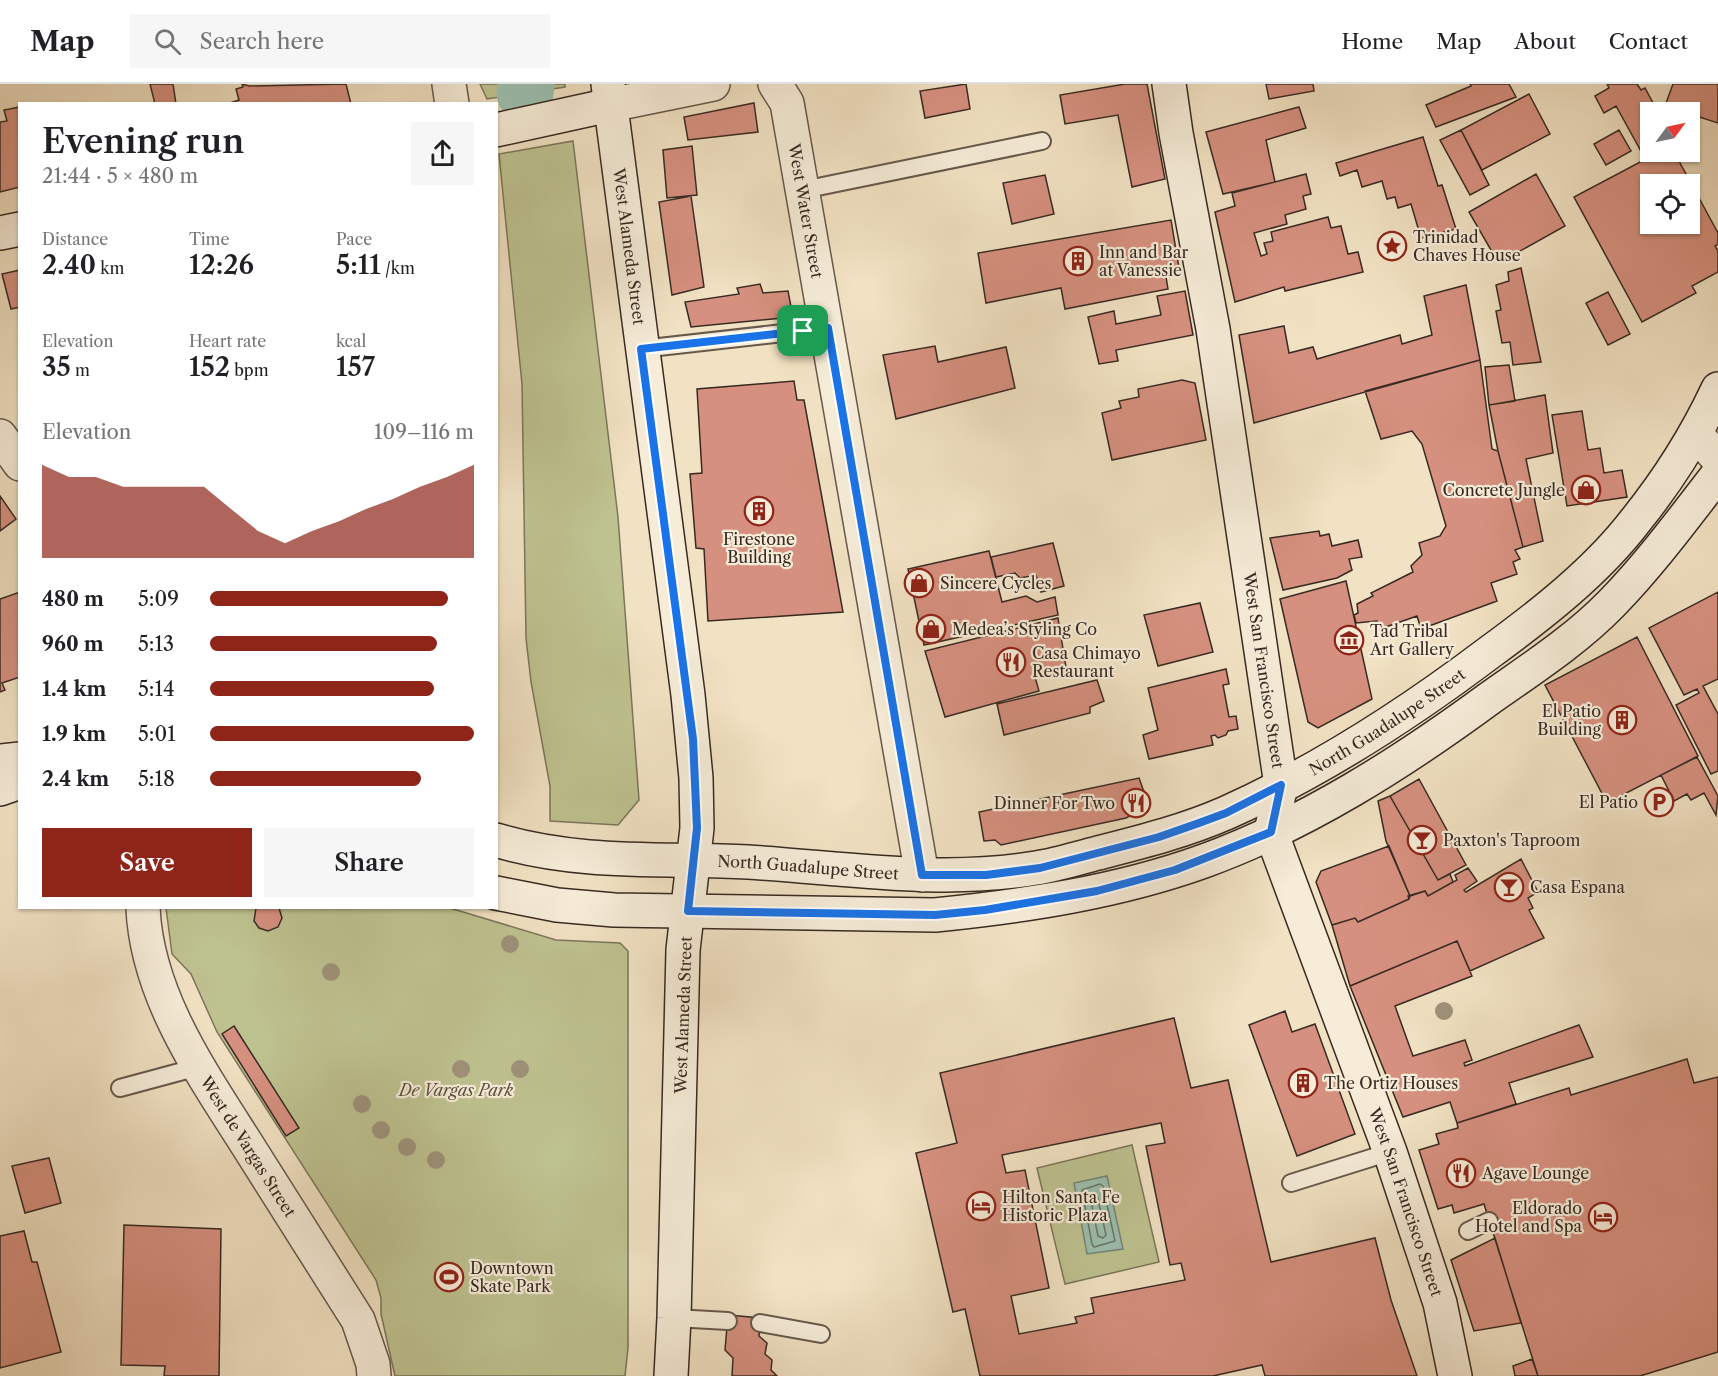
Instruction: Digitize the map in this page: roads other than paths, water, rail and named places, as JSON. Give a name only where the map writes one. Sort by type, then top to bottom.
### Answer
[{"type":"street","points":[[449,84],[452,102]]},
{"type":"street","points":[[498,130],[572,114],[609,95],[713,84]]},
{"type":"street","name":"West Water Street","points":[[774,84],[787,103],[922,875]]},
{"type":"street","name":"West San Francisco Street","points":[[1169,84],[1213,329],[1281,785],[1271,832],[1390,1152],[1440,1303],[1455,1376]]},
{"type":"street","name":"West Alameda Street","points":[[609,95],[693,739],[697,828],[684,950],[671,1376]]},
{"type":"street","points":[[0,233],[18,229]]},
{"type":"street","name":"North Guadalupe Street","points":[[498,840],[560,856],[693,861],[922,875],[986,875],[1040,868],[1179,830],[1226,813],[1350,748],[1430,698],[1522,629],[1584,576],[1635,522],[1697,435],[1718,389]]},
{"type":"street","points":[[1697,435],[1718,459]]},
{"type":"street","points":[[0,436],[18,461]]},
{"type":"street","points":[[498,893],[557,905],[614,910],[935,915],[985,910],[1097,891],[1175,870],[1271,832],[1348,790],[1448,729],[1567,642],[1610,605],[1659,550],[1718,474]]},
{"type":"street","points":[[0,762],[18,759]]},
{"type":"street","points":[[0,789],[18,783]]},
{"type":"street","points":[[0,807],[18,804]]},
{"type":"street","name":"West de Vargas Street","points":[[142,909],[144,930],[158,981],[189,1053],[358,1320],[373,1364],[374,1376]]},
{"type":"lane","points":[[803,190],[1042,141]]},
{"type":"lane","points":[[641,349],[828,328]]},
{"type":"lane","points":[[120,1088],[198,1067]]},
{"type":"lane","points":[[1291,1183],[1390,1152]]},
{"type":"lane","points":[[1468,1231],[1489,1221]]},
{"type":"lane","points":[[674,1318],[728,1321]]},
{"type":"lane","points":[[760,1323],[821,1334]]},
{"type":"water","points":[[1107,1176],[1123,1249],[1087,1254],[1074,1183]]},
{"type":"waterway","points":[[525,93],[526,84]]},
{"type":"place","name":"Trinidad Chaves House","points":[[1392,246]]},
{"type":"place","name":"Inn and Bar at Vanessie","points":[[1078,261]]},
{"type":"place","name":"Concrete Jungle","points":[[1586,490]]},
{"type":"place","name":"Firestone Building","points":[[759,511]]},
{"type":"place","name":"Sincere Cycles","points":[[919,583]]},
{"type":"place","name":"Medea’s Styling Co","points":[[931,629]]},
{"type":"place","name":"Tad Tribal Art Gallery","points":[[1349,640]]},
{"type":"place","name":"Casa Chimayo Restaurant","points":[[1011,662]]},
{"type":"place","name":"El Patio Building","points":[[1622,720]]},
{"type":"place","name":"El Patio","points":[[1659,802]]},
{"type":"place","name":"Dinner For Two","points":[[1136,803]]},
{"type":"place","name":"Paxton's Taproom","points":[[1422,840]]},
{"type":"place","name":"Casa Espana","points":[[1509,887]]},
{"type":"place","name":"The Ortiz Houses","points":[[1303,1083]]},
{"type":"place","name":"Agave Lounge","points":[[1461,1173]]},
{"type":"place","name":"Hilton Santa Fe Historic Plaza","points":[[981,1206]]},
{"type":"place","name":"Eldorado Hotel and Spa","points":[[1603,1217]]},
{"type":"place","name":"Downtown Skate Park","points":[[449,1277]]},
{"type":"park label","name":"De Vargas Park","points":[[456,1090]]}]
